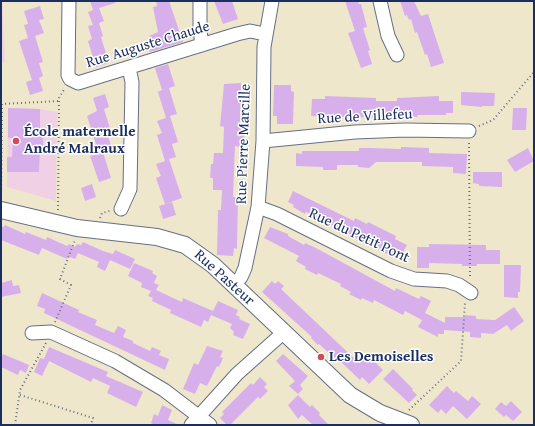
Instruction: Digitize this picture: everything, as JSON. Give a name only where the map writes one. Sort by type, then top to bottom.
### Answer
[{"type":"street","name":"Rue Auguste Chaude","points":[[69,1],[68,75],[70,79],[78,83],[250,31],[265,34]]},
{"type":"street","points":[[200,1],[200,30],[202,45]]},
{"type":"street","name":"Rue Pierre Marcille","points":[[234,285],[241,277],[245,268],[258,207],[263,141],[262,72],[265,34],[272,1]]},
{"type":"street","points":[[380,1],[388,36],[397,55]]},
{"type":"street","points":[[121,209],[130,189],[132,82],[129,68]]},
{"type":"street","name":"Rue de Villefeu","points":[[263,141],[355,132],[405,130],[469,131]]},
{"type":"street","name":"Rue du Petit Pont","points":[[258,207],[277,214],[391,271],[414,279],[447,281],[459,285],[471,293]]},
{"type":"street","name":"Rue Pasteur","points":[[1,210],[77,228],[157,237],[185,245],[199,254],[234,285],[350,395],[380,413],[404,423]]},
{"type":"street","points":[[32,333],[51,332],[115,361],[164,390],[194,421],[210,425]]},
{"type":"street","points":[[194,421],[237,374],[283,333]]},
{"type":"path","points":[[404,423],[461,361],[464,304],[471,293],[469,131],[493,120],[534,72]]},
{"type":"path","points":[[57,223],[59,102],[70,79]]},
{"type":"path","points":[[1,198],[1,104],[59,102]]},
{"type":"path","points":[[96,231],[102,213],[121,209]]},
{"type":"path","points":[[15,425],[20,390],[51,332],[71,285],[60,279],[74,246],[77,228]]},
{"type":"path","points":[[20,395],[93,418],[91,425]]},
{"type":"shaded area","points":[[2,1],[5,62],[1,62]]},
{"type":"shaded area","points":[[8,108],[40,109],[57,112],[56,201],[7,187]]},
{"type":"building","points":[[90,1],[115,1],[115,3],[99,8],[104,21],[99,23],[103,36],[101,37],[109,63],[96,67],[88,41],[92,39],[88,26],[93,25],[88,12],[93,10]]},
{"type":"building","points":[[156,1],[169,1],[183,42],[150,52],[149,50],[153,48],[149,36],[158,32],[153,7],[157,6]]},
{"type":"building","points":[[214,1],[232,1],[238,19],[223,24]]},
{"type":"building","points":[[345,1],[358,1],[359,4],[361,4],[367,27],[363,28],[370,50],[368,51],[372,64],[361,68],[348,33],[355,31]]},
{"type":"building","points":[[400,1],[414,1],[421,16],[428,14],[444,63],[431,67],[417,32],[415,33],[411,19],[409,20],[407,15],[405,16]]},
{"type":"building","points":[[40,6],[44,19],[39,20],[44,33],[35,36],[43,62],[39,63],[43,76],[39,78],[43,91],[30,95],[26,82],[32,80],[19,41],[28,38],[24,25],[28,24],[24,11]]},
{"type":"building","points":[[168,64],[175,86],[169,88],[177,114],[170,116],[178,142],[172,144],[176,157],[169,159],[182,198],[165,204],[156,178],[161,176],[156,164],[165,161],[157,135],[162,133],[157,121],[166,118],[158,92],[162,90],[155,68]]},
{"type":"building","points":[[241,83],[240,127],[244,127],[244,139],[240,139],[240,147],[235,146],[233,197],[238,197],[237,249],[234,248],[233,256],[217,255],[218,210],[221,210],[222,190],[213,190],[213,178],[210,178],[211,164],[213,164],[214,153],[223,153],[224,127],[220,126],[224,84]]},
{"type":"building","points":[[274,85],[291,85],[291,91],[294,92],[293,124],[277,124],[277,116],[273,116]]},
{"type":"building","points":[[461,92],[495,93],[494,106],[482,107],[461,105]]},
{"type":"building","points":[[105,94],[109,107],[104,109],[112,135],[108,136],[112,149],[103,152],[111,178],[99,182],[90,156],[99,154],[87,116],[97,111],[93,98]]},
{"type":"building","points":[[325,96],[376,98],[376,101],[397,101],[397,98],[439,96],[439,101],[453,101],[453,113],[446,113],[446,115],[418,115],[417,117],[389,115],[389,118],[311,116],[312,99],[325,99]]},
{"type":"building","points":[[8,108],[40,109],[40,131],[43,131],[43,147],[40,147],[39,172],[7,172],[7,157],[12,157],[13,138],[8,138]]},
{"type":"building","points":[[513,108],[527,108],[526,130],[512,130]]},
{"type":"building","points":[[401,147],[429,148],[429,153],[467,154],[466,174],[453,173],[453,167],[422,166],[422,162],[376,162],[369,168],[358,167],[358,165],[337,165],[337,170],[323,170],[323,167],[296,166],[296,153],[302,154],[302,151],[359,151],[359,148],[401,149]]},
{"type":"building","points":[[528,148],[534,161],[515,172],[507,160]]},
{"type":"building","points":[[473,172],[502,172],[502,187],[479,186],[479,184],[473,183]]},
{"type":"building","points":[[92,184],[96,197],[85,201],[81,188]]},
{"type":"building","points":[[293,191],[354,221],[355,218],[367,224],[368,222],[396,236],[395,239],[407,245],[399,260],[306,212],[305,214],[293,207],[294,205],[288,202]]},
{"type":"building","points":[[172,202],[176,215],[163,219],[159,206]]},
{"type":"building","points":[[5,225],[25,234],[26,232],[46,240],[47,237],[67,246],[69,244],[75,247],[77,244],[81,245],[83,242],[113,254],[115,250],[135,259],[130,269],[110,260],[105,271],[97,267],[99,262],[78,253],[75,259],[68,256],[67,259],[42,248],[39,255],[1,240],[1,226],[4,227]]},
{"type":"building","points":[[270,227],[288,234],[288,236],[304,245],[305,243],[316,248],[395,291],[396,288],[419,299],[421,296],[431,301],[425,313],[445,323],[445,317],[465,317],[465,315],[476,316],[476,319],[495,320],[514,307],[524,321],[511,331],[507,325],[493,334],[481,333],[481,338],[470,337],[470,332],[444,330],[444,334],[438,334],[438,337],[418,327],[422,320],[405,311],[403,315],[374,300],[373,303],[362,298],[361,300],[349,294],[351,292],[340,286],[341,284],[318,273],[317,275],[305,269],[306,267],[296,261],[299,256],[264,238]]},
{"type":"building","points":[[429,244],[486,245],[486,250],[500,250],[500,264],[477,264],[477,266],[462,266],[462,264],[429,263],[429,268],[417,268],[417,247],[429,247]]},
{"type":"building","points":[[134,263],[153,271],[152,273],[157,276],[154,283],[159,285],[156,290],[182,302],[183,298],[213,311],[208,322],[204,320],[201,327],[170,313],[171,310],[152,301],[153,298],[148,296],[151,291],[141,287],[142,283],[128,276]]},
{"type":"building","points":[[504,265],[521,265],[520,292],[518,292],[518,298],[504,297]]},
{"type":"building","points":[[12,280],[13,286],[19,285],[21,293],[1,297],[1,283]]},
{"type":"building","points":[[272,281],[275,284],[278,281],[284,286],[281,289],[359,363],[362,359],[368,363],[372,359],[383,370],[369,384],[362,377],[360,380],[341,362],[340,363],[319,344],[318,345],[311,338],[312,337],[262,292]]},
{"type":"building","points":[[42,293],[97,320],[95,325],[114,333],[118,326],[126,330],[123,337],[133,341],[133,343],[150,351],[152,347],[161,351],[159,355],[169,359],[165,370],[44,313],[45,309],[37,306]]},
{"type":"building","points":[[218,301],[238,310],[236,315],[240,317],[239,319],[250,324],[243,339],[233,335],[234,332],[230,328],[232,324],[211,315]]},
{"type":"building","points":[[207,346],[223,351],[220,357],[223,358],[219,367],[217,366],[207,386],[200,383],[195,394],[183,389],[194,363],[198,365]]},
{"type":"building","points":[[49,347],[108,372],[106,376],[143,392],[136,407],[107,393],[110,386],[93,378],[91,382],[49,361],[42,376],[34,372],[40,358],[44,359]]},
{"type":"building","points":[[3,354],[29,365],[26,373],[20,370],[18,375],[1,367],[1,358]]},
{"type":"building","points":[[283,354],[308,376],[300,385],[303,389],[298,394],[289,386],[295,381],[276,361]]},
{"type":"building","points":[[393,369],[417,395],[409,403],[383,379]]},
{"type":"building","points":[[260,377],[267,384],[264,387],[268,391],[260,399],[258,397],[230,425],[227,425],[220,418],[224,414],[222,412],[251,383],[253,385]]},
{"type":"building","points":[[447,386],[454,393],[456,391],[468,401],[472,396],[481,404],[467,419],[453,406],[446,414],[441,409],[438,413],[429,405]]},
{"type":"building","points":[[298,395],[310,407],[312,405],[329,425],[313,425],[302,415],[298,419],[288,405]]},
{"type":"building","points":[[511,401],[522,412],[513,421],[506,415],[504,417],[495,409],[501,402],[506,406]]},
{"type":"building","points":[[162,405],[172,410],[168,420],[179,425],[154,425],[151,423],[154,414],[158,416]]},
{"type":"place","name":"École maternelle André Malraux","points":[[16,141]]},
{"type":"place","name":"Les Demoiselles","points":[[321,357]]}]
